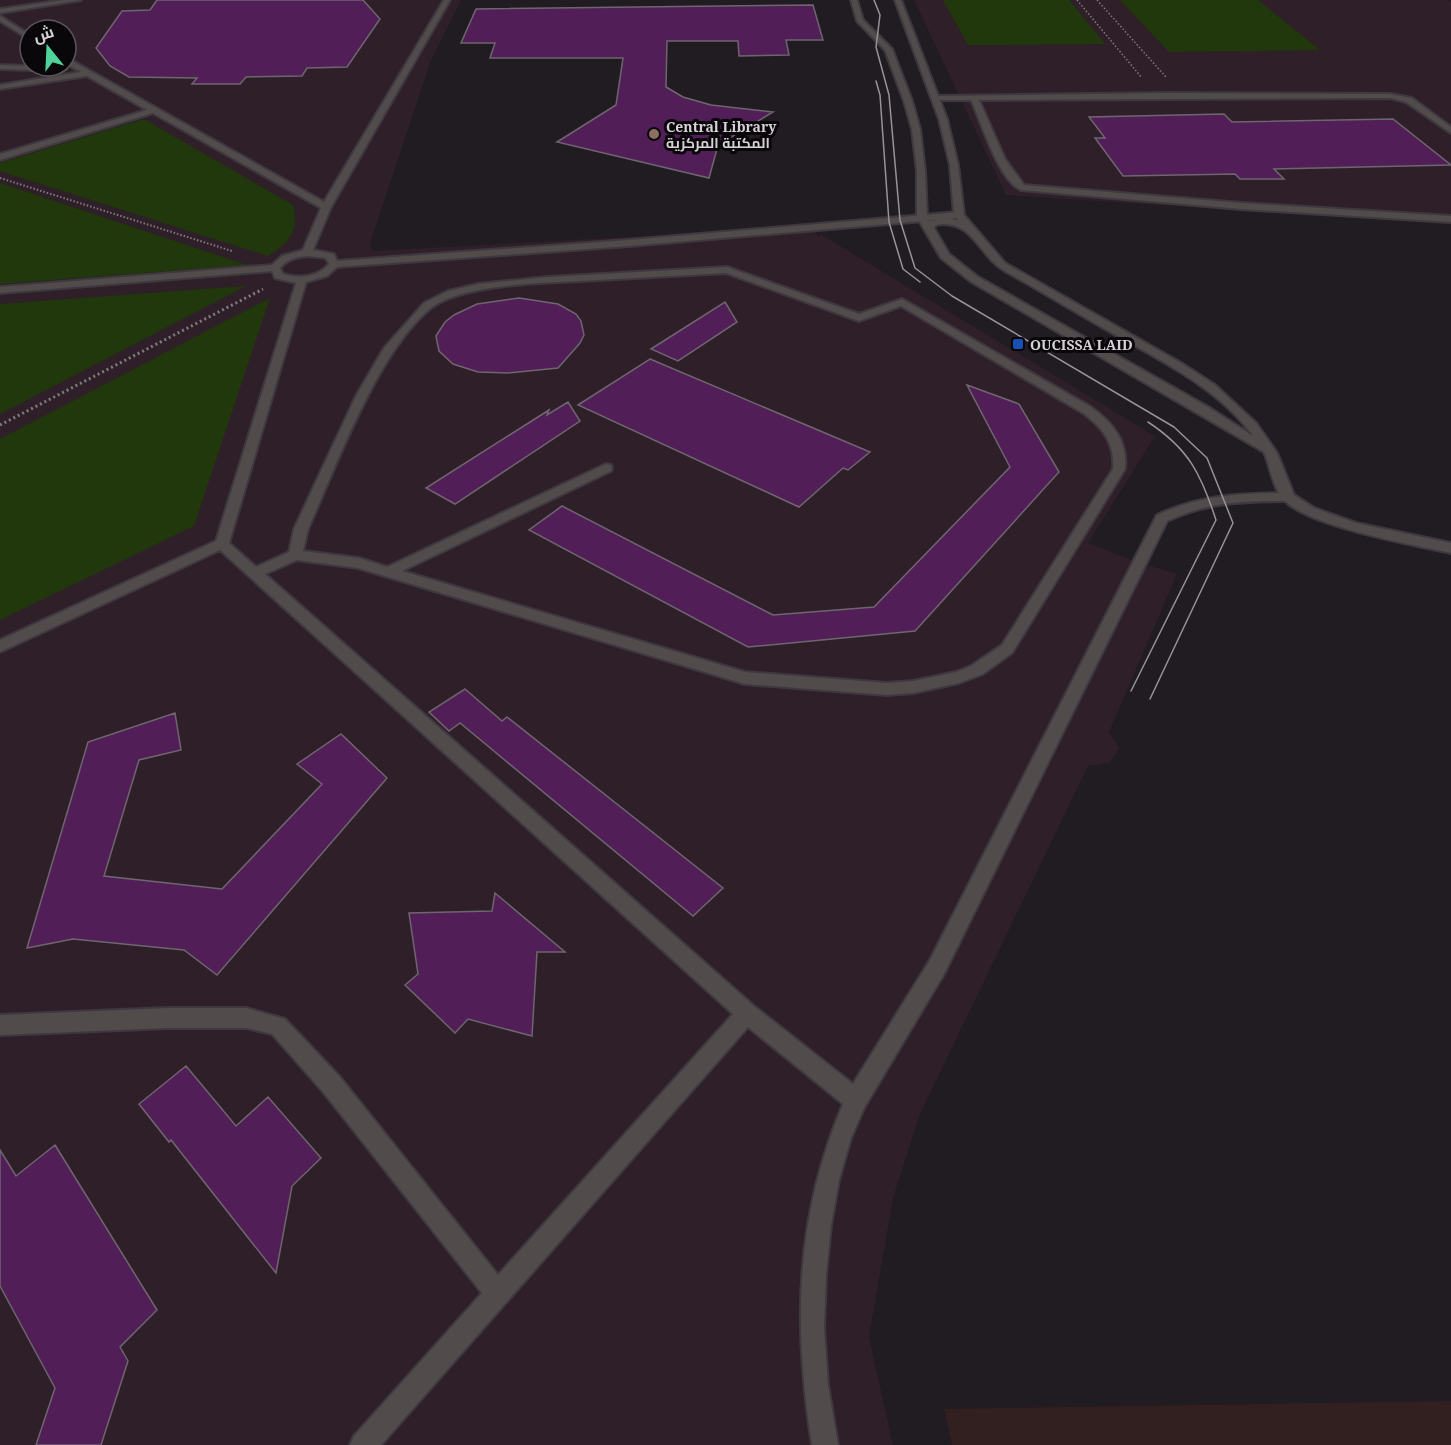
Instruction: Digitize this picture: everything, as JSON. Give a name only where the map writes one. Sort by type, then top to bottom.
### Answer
[{"type":"street","points":[[0,11],[78,0]]},
{"type":"street","points":[[307,253],[326,207],[447,0]]},
{"type":"street","points":[[854,0],[861,21],[888,49],[908,101],[916,129],[921,171],[922,217],[945,256],[974,279],[1204,410],[1271,453]]},
{"type":"street","points":[[898,0],[936,98],[954,165],[959,215],[969,228],[1001,265],[1177,365],[1211,388],[1252,426],[1271,453],[1288,497]]},
{"type":"street","points":[[0,18],[18,30]]},
{"type":"street","points":[[0,68],[18,68]]},
{"type":"street","points":[[78,68],[91,73],[326,207]]},
{"type":"street","points":[[0,87],[91,73]]},
{"type":"street","points":[[936,98],[1390,96],[1409,100],[1451,130]]},
{"type":"street","points":[[974,98],[1008,174],[1021,187],[1241,206],[1451,219]]},
{"type":"street","points":[[0,157],[155,110]]},
{"type":"street","points":[[275,268],[279,276],[302,280],[327,272],[334,264],[629,243],[959,215]]},
{"type":"street","points":[[929,228],[932,223],[941,220],[956,222],[969,228]]},
{"type":"street","points":[[0,290],[275,268],[282,260],[307,253],[330,256],[334,264]]},
{"type":"street","points":[[255,573],[295,555],[359,563],[745,678],[887,689],[930,685],[977,670],[1007,649],[1119,469],[1119,447],[1107,426],[1087,410],[902,302],[859,318],[727,270],[604,276],[484,286],[452,293],[429,305],[390,348],[362,396],[301,529],[295,555]]},
{"type":"street","points":[[0,646],[222,544],[302,280]]},
{"type":"street","points":[[388,572],[606,468]]},
{"type":"street","points":[[825,1445],[816,1385],[812,1328],[814,1275],[819,1225],[828,1180],[840,1138],[856,1100],[937,967],[1162,518],[1182,507],[1209,499],[1288,497],[1309,511],[1352,526],[1451,548]]},
{"type":"street","points":[[222,544],[747,1013],[856,1100]]},
{"type":"street","points":[[363,1445],[747,1013]]},
{"type":"street","points":[[0,1024],[168,1018],[246,1018],[278,1026],[332,1085],[498,1294]]},
{"type":"path","points":[[1077,0],[1143,78]]},
{"type":"path","points":[[1097,0],[1167,78]]},
{"type":"path","points":[[0,178],[237,252]]},
{"type":"path","points":[[0,425],[285,278]]},
{"type":"shaded area","points":[[0,0],[461,0],[430,63],[370,243],[372,251],[811,227],[819,238],[820,234],[1155,436],[1088,543],[1137,562],[1177,574],[1109,732],[1119,748],[1110,763],[1088,766],[920,1114],[893,1198],[869,1337],[893,1445],[0,1445]]},
{"type":"shaded area","points":[[914,0],[1448,0],[1451,2],[1451,224],[1006,195]]},
{"type":"shaded area","points":[[1451,1401],[1451,1445],[952,1445],[944,1409]]},
{"type":"green space","points":[[943,0],[1069,0],[1105,44],[968,45]]},
{"type":"green space","points":[[1120,0],[1258,0],[1320,50],[1169,52]]},
{"type":"green space","points":[[144,119],[293,205],[295,222],[287,241],[268,256],[0,171],[0,163]]},
{"type":"green space","points":[[0,183],[247,265],[0,284]]},
{"type":"green space","points":[[246,286],[0,414],[0,304]]},
{"type":"green space","points":[[270,298],[194,526],[0,620],[0,439]]},
{"type":"building","points":[[157,0],[363,0],[380,19],[347,67],[307,68],[302,76],[246,77],[240,84],[192,84],[197,78],[129,77],[110,66],[96,48],[122,11],[150,10]]},
{"type":"building","points":[[813,5],[823,40],[786,40],[789,55],[739,56],[738,41],[667,41],[666,87],[683,97],[711,105],[773,112],[733,136],[717,149],[709,178],[557,142],[616,105],[623,58],[490,58],[495,43],[461,43],[476,9]]},
{"type":"building","points":[[1224,114],[1232,122],[1393,119],[1451,165],[1274,169],[1284,179],[1240,179],[1235,174],[1123,176],[1095,138],[1105,138],[1089,117]]},
{"type":"building","points":[[519,298],[558,304],[576,314],[581,321],[584,335],[580,343],[558,368],[508,373],[478,372],[453,364],[439,351],[436,336],[445,322],[454,315],[477,304]]},
{"type":"building","points":[[725,302],[737,322],[678,361],[651,349]]},
{"type":"building","points":[[650,359],[870,452],[848,470],[843,468],[799,507],[578,405]]},
{"type":"building","points":[[967,385],[1019,404],[1059,472],[915,631],[748,647],[529,530],[562,506],[773,615],[874,607],[1010,467]]},
{"type":"building","points":[[568,402],[580,421],[455,504],[426,488],[549,410],[547,415]]},
{"type":"building","points":[[465,689],[502,721],[507,717],[723,888],[693,916],[460,723],[449,731],[429,712]]},
{"type":"building","points":[[175,713],[181,750],[139,760],[104,876],[222,889],[322,784],[297,764],[341,734],[387,778],[217,975],[184,950],[73,939],[27,948],[88,742]]},
{"type":"building","points":[[495,893],[565,952],[537,952],[532,1036],[468,1019],[455,1033],[405,985],[418,974],[409,913],[492,911]]},
{"type":"building","points":[[186,1066],[236,1126],[268,1097],[321,1158],[292,1186],[276,1273],[171,1140],[169,1142],[139,1104]]},
{"type":"building","points":[[55,1145],[157,1310],[120,1347],[128,1361],[101,1445],[36,1445],[55,1388],[0,1286],[0,1150],[16,1176]]},
{"type":"tram line","points":[[874,0],[880,15],[876,47],[889,95],[900,220],[915,268],[952,296],[1174,427],[1207,458],[1233,523],[1150,699]]},
{"type":"tram line","points":[[876,81],[880,95],[889,222],[903,269],[920,282]]},
{"type":"tram line","points":[[1131,691],[1216,520],[1205,489],[1192,464],[1174,442],[1148,422]]},
{"type":"place","name":"Central Library المكتبة المركزية","points":[[654,134]]},
{"type":"place","name":"OUCISSA LAID","points":[[1018,344]]}]
